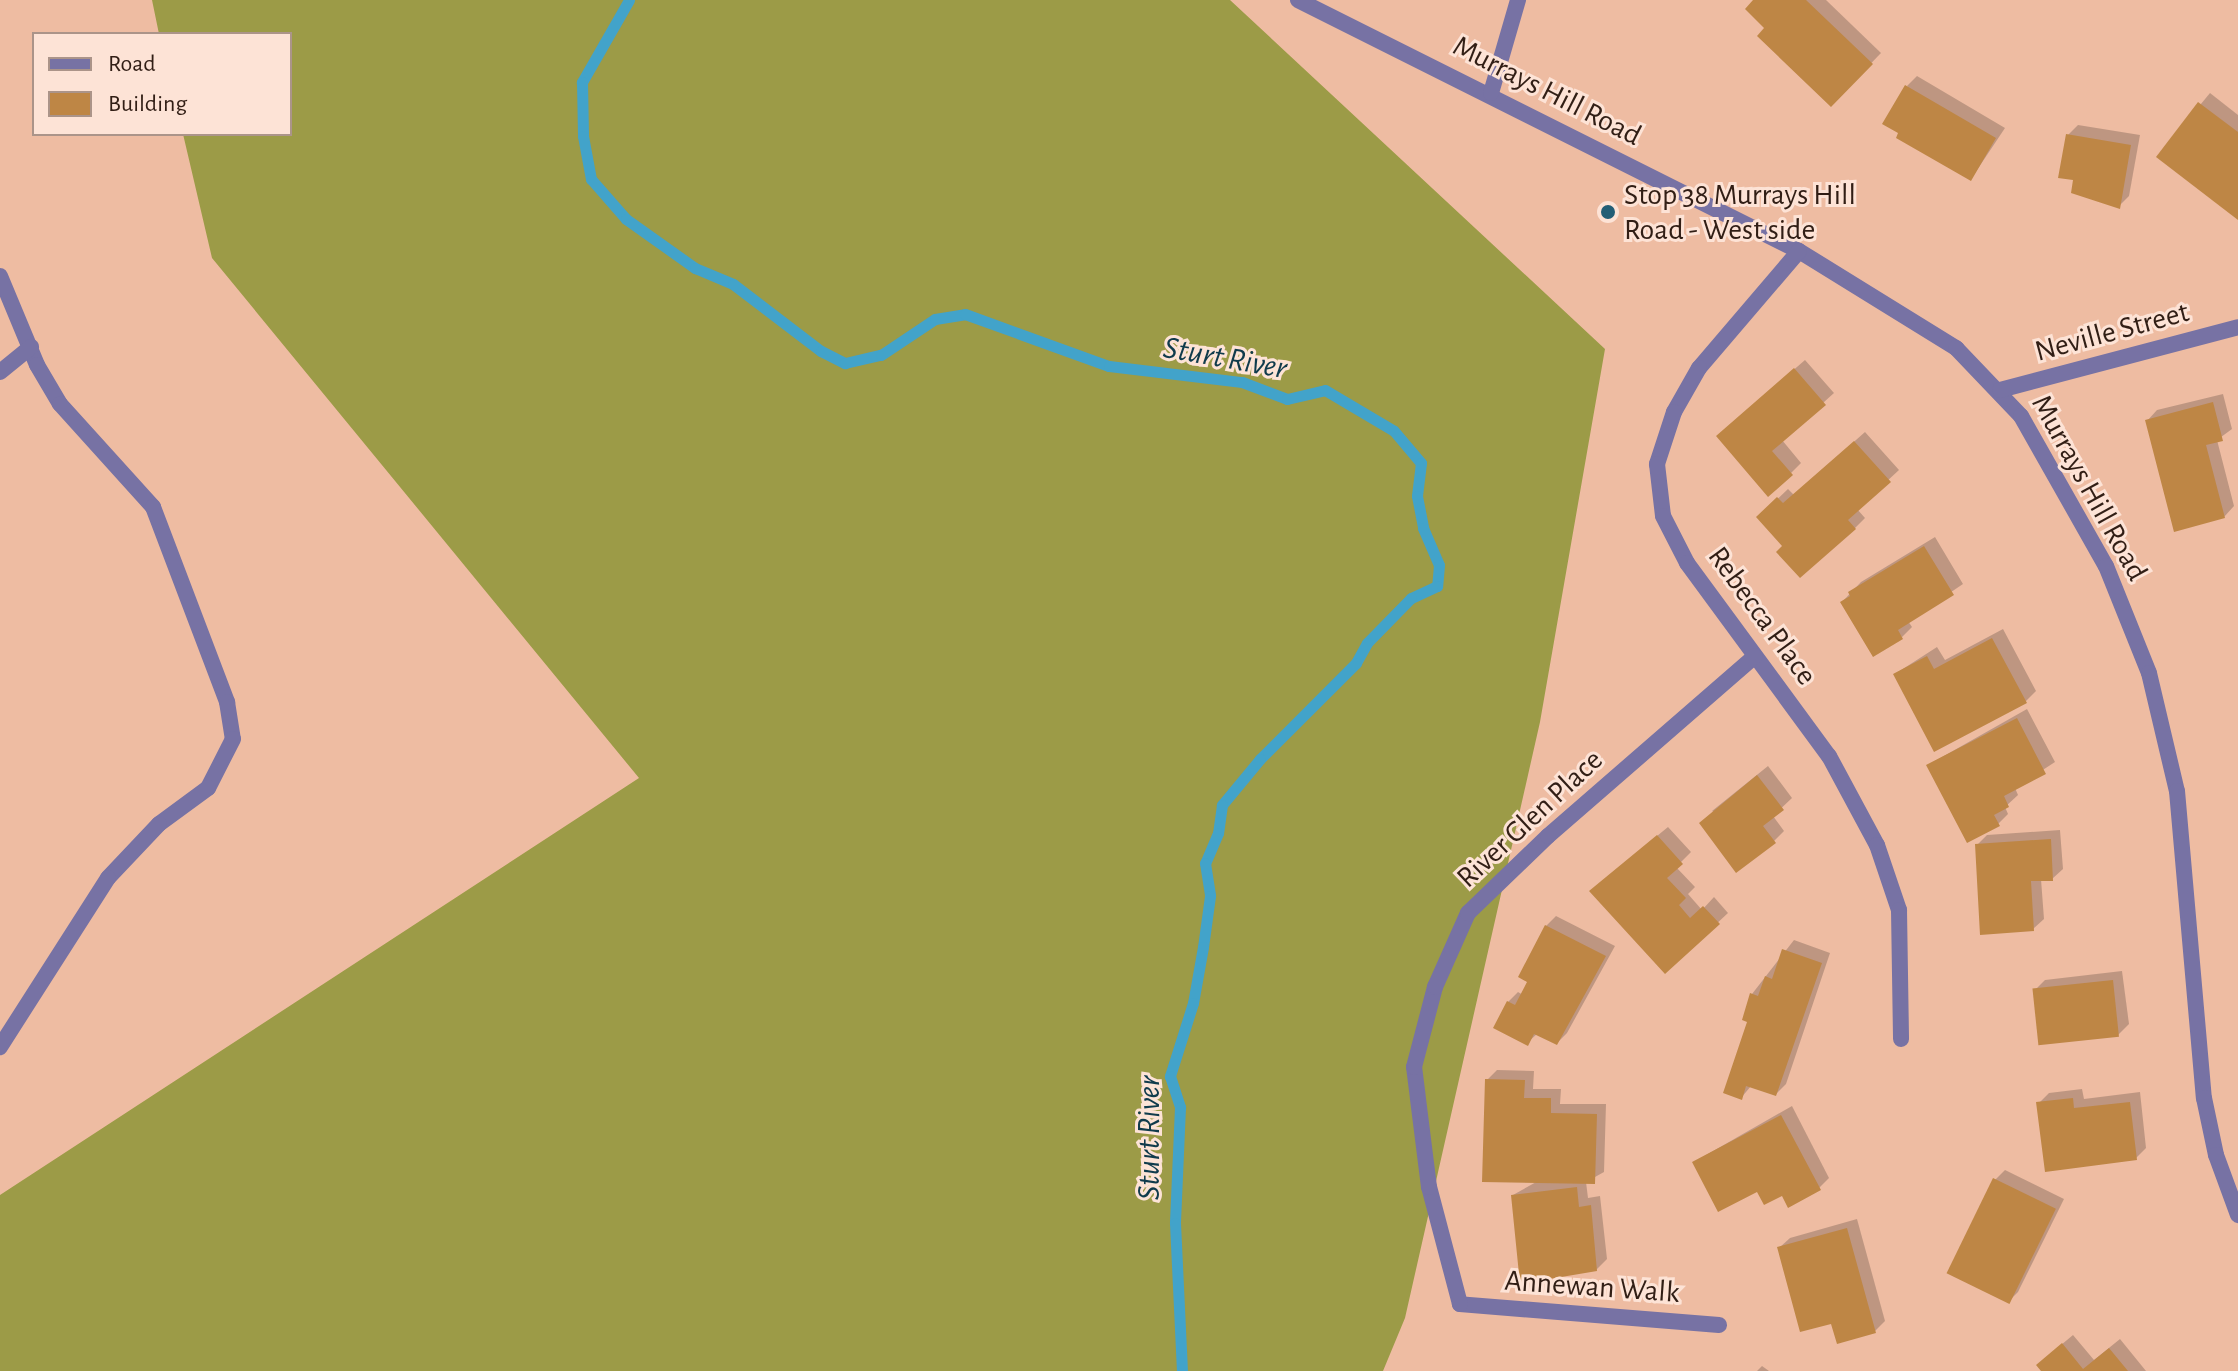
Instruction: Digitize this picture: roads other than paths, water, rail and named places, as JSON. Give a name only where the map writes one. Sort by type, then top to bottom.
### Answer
[{"type":"street","name":"Murrays Hill Road","points":[[1298,0],[1491,93],[1799,251],[1956,348],[2000,390],[2021,416],[2106,566],[2149,673],[2177,791],[2204,1098],[2216,1155],[2238,1215]]},
{"type":"street","points":[[1491,93],[1518,0]]},
{"type":"street","name":"Rebecca Place","points":[[1799,251],[1699,368],[1674,412],[1657,464],[1663,516],[1687,563],[1829,756],[1877,845],[1899,910],[1901,1039]]},
{"type":"street","points":[[0,276],[60,404],[153,507],[227,702],[233,739],[208,788],[159,824],[108,878],[0,1047]]},
{"type":"street","name":"Neville Street","points":[[2000,390],[2238,327]]},
{"type":"street","points":[[0,372],[31,347]]},
{"type":"street","name":"River Glen Place","points":[[1460,1304],[1429,1187],[1414,1067],[1435,987],[1468,913],[1548,836],[1755,656]]},
{"type":"street","name":"Annewan Walk","points":[[1460,1304],[1719,1325]]},
{"type":"waterway","name":"Sturt River","points":[[629,0],[582,82],[583,136],[591,179],[626,219],[695,268],[733,284],[821,351],[845,363],[881,355],[935,319],[965,314],[1109,366],[1242,382],[1287,399],[1325,390],[1394,431],[1421,463],[1417,496],[1423,528],[1439,565],[1437,586],[1411,598],[1367,643],[1356,663],[1260,759],[1222,805],[1218,833],[1205,863],[1210,896],[1203,947],[1193,1003],[1170,1076],[1180,1107],[1175,1223],[1182,1371]]},
{"type":"place","name":"Stop 38 Murrays Hill Road - West side","points":[[1608,212]]}]
